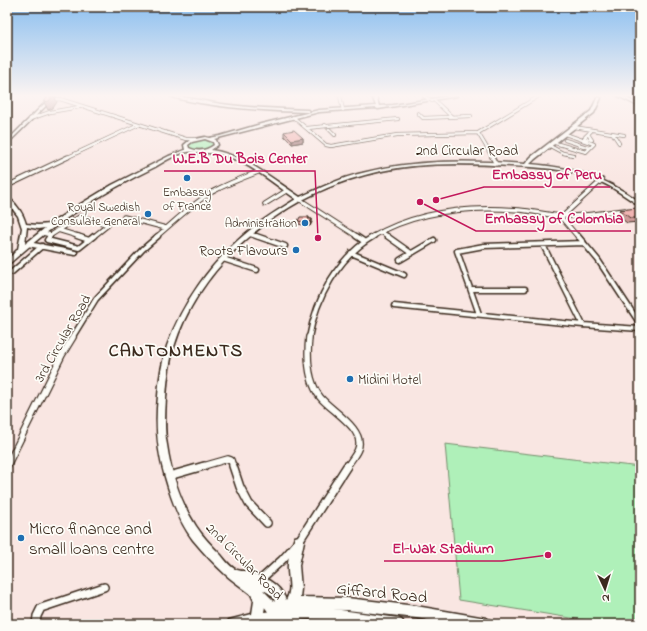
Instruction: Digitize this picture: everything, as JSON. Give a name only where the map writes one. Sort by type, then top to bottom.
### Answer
[{"type":"street","points":[[7,143],[9,139],[23,125]]},
{"type":"street","points":[[7,186],[136,125]]},
{"type":"street","points":[[142,125],[187,145],[197,152],[215,149],[258,172],[365,242]]},
{"type":"street","points":[[7,262],[21,249],[43,233],[115,185],[175,155],[195,139],[221,137],[263,125]]},
{"type":"street","points":[[304,125],[326,145],[331,146],[397,135],[478,133],[490,125]]},
{"type":"street","points":[[307,128],[331,125]]},
{"type":"street","points":[[526,166],[534,158],[577,125]]},
{"type":"street","points":[[325,126],[335,135]]},
{"type":"street","points":[[574,128],[590,132],[624,136]]},
{"type":"street","points":[[478,133],[496,164]]},
{"type":"street","points":[[554,143],[586,152],[594,143],[565,134]]},
{"type":"street","points":[[613,134],[619,143]]},
{"type":"street","points":[[560,145],[570,136]]},
{"type":"street","points":[[215,141],[221,137]]},
{"type":"street","points":[[209,139],[215,141]]},
{"type":"street","points":[[565,140],[590,148]]},
{"type":"street","points":[[573,149],[582,140]]},
{"type":"street","points":[[215,141],[215,149]]},
{"type":"street","points":[[550,146],[563,153],[573,155]]},
{"type":"street","points":[[534,158],[543,167]]},
{"type":"street","name":"2nd Circular Road","points":[[278,620],[271,605],[257,586],[232,573],[207,548],[193,530],[170,476],[164,455],[161,434],[164,389],[171,346],[182,320],[199,290],[223,259],[249,234],[281,210],[299,199],[338,182],[391,168],[416,164],[448,162],[496,164],[575,171],[602,180],[630,196],[640,204]]},
{"type":"street","name":"3rd Circular Road","points":[[7,466],[62,355],[96,298],[143,249],[166,228],[211,193],[234,181],[258,172]]},
{"type":"street","points":[[562,216],[602,180]]},
{"type":"street","points":[[265,204],[286,191]]},
{"type":"street","points":[[7,199],[23,219],[25,225],[25,236],[21,249]]},
{"type":"street","points":[[7,207],[13,205]]},
{"type":"street","points":[[257,618],[260,600],[257,586],[299,541],[356,454],[359,443],[358,436],[352,428],[320,397],[312,380],[308,359],[308,338],[319,303],[326,288],[351,253],[381,232],[409,221],[426,216],[468,208],[523,210],[562,216],[633,210]]},
{"type":"street","points":[[82,216],[107,224],[78,248],[47,240],[51,235],[82,216]]},
{"type":"street","points":[[562,216],[612,280],[640,324]]},
{"type":"street","points":[[124,217],[166,228]]},
{"type":"street","points":[[25,225],[38,227],[53,226]]},
{"type":"street","points":[[58,230],[89,240]]},
{"type":"street","points":[[381,232],[411,253]]},
{"type":"street","points":[[43,233],[51,235]]},
{"type":"street","points":[[249,234],[285,246]]},
{"type":"street","points":[[400,260],[434,240]]},
{"type":"street","points":[[479,314],[457,251],[484,246],[584,243]]},
{"type":"street","points":[[28,244],[75,253]]},
{"type":"street","points":[[543,244],[584,325]]},
{"type":"street","points":[[12,272],[42,246]]},
{"type":"street","points":[[351,253],[404,275]]},
{"type":"street","points":[[223,259],[257,270]]},
{"type":"street","points":[[471,289],[525,289]]},
{"type":"street","points":[[394,306],[584,325],[640,329]]},
{"type":"street","points":[[170,476],[228,459],[231,460],[240,487],[249,504],[267,523]]},
{"type":"street","points":[[278,620],[293,600],[297,591],[293,571],[293,562],[299,541]]},
{"type":"street","points":[[36,624],[41,608],[104,586]]},
{"type":"street","name":"Giffard Road","points":[[278,620],[299,603],[311,602],[384,607],[486,624]]},
{"type":"street","name":"Giffard Road","points":[[233,624],[257,618],[278,620],[317,613],[350,616],[398,624]]},
{"type":"green space","points":[[204,139],[213,142],[214,144],[212,147],[200,151],[190,150],[187,145],[190,142]]},
{"type":"green space","points":[[445,444],[640,467],[640,624],[608,624],[459,600]]},
{"type":"building","points":[[294,130],[303,138],[292,140],[284,132]]},
{"type":"building","points":[[640,209],[640,218],[630,218],[620,210]]},
{"type":"building","points":[[300,217],[309,217],[308,219],[312,219],[310,223],[298,221]]},
{"type":"place","name":"Embassy of France","points":[[187,178]]},
{"type":"place","name":"Embassy of Peru","points":[[436,200]]},
{"type":"place","name":"Embassy of Colombia","points":[[420,202]]},
{"type":"place","name":"Royal Swedish Consulate General","points":[[148,214]]},
{"type":"place","name":"Administration","points":[[305,223]]},
{"type":"place","name":"W.E.B Du Bois Center","points":[[318,238]]},
{"type":"place","name":"Roots Flavours","points":[[296,250]]},
{"type":"place","name":"Midini Hotel","points":[[350,379]]},
{"type":"place","name":"Micro finance and small loans centre","points":[[21,538]]},
{"type":"place","name":"El-Wak Stadium","points":[[548,555]]},
{"type":"district","name":"CANTONMENTS","points":[[176,350]]}]
